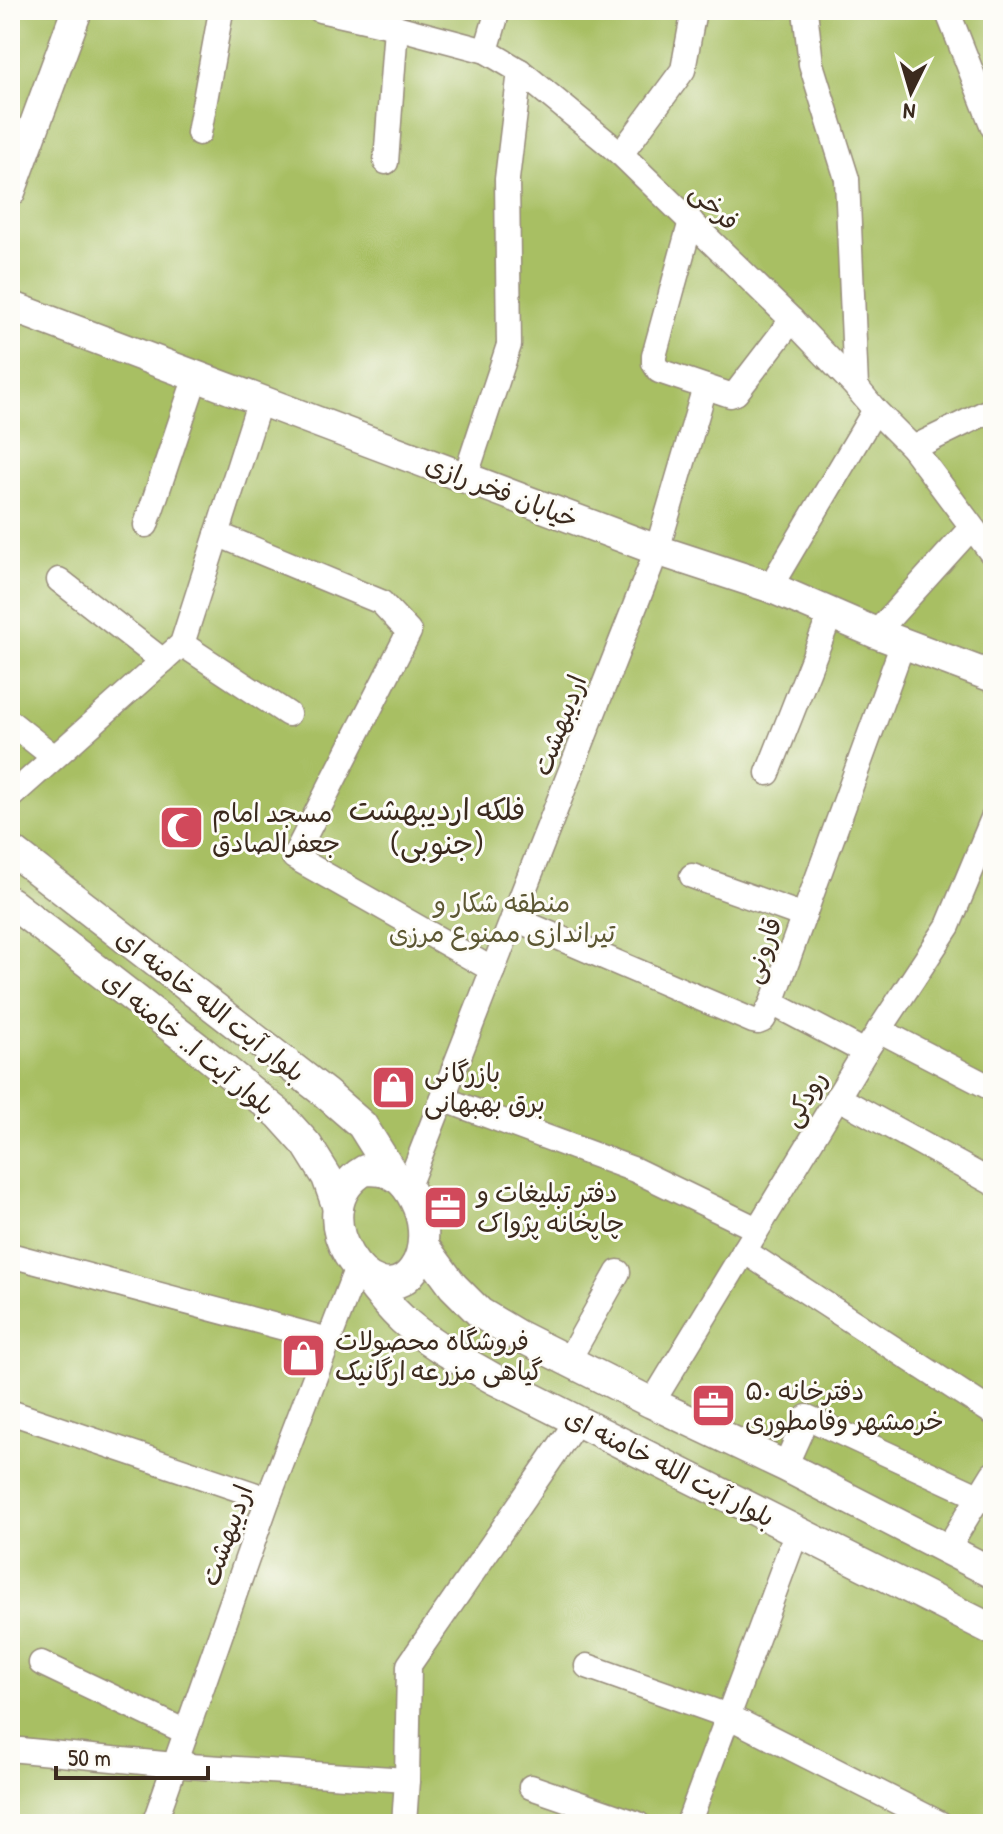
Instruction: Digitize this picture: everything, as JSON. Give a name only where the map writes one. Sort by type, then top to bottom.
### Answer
[{"type":"main road","points":[[10,142],[59,10]]},
{"type":"main road","points":[[10,192],[77,10]]},
{"type":"main road","name":"خیابان فخر رازی","points":[[10,306],[657,550],[770,587],[993,677]]},
{"type":"main road","name":"بلوار آیت الله خامنه ای","points":[[10,849],[344,1109],[362,1125],[401,1182]]},
{"type":"main road","name":"بلوار آیت ا.. خامنه ای","points":[[14,913],[198,1048],[279,1114],[307,1145],[327,1177],[338,1208]]},
{"type":"main road","points":[[365,1170],[379,1170],[401,1182],[417,1206],[423,1226],[423,1245],[419,1262],[409,1276],[395,1283],[381,1283],[361,1272],[344,1248],[338,1227],[338,1208],[342,1191],[352,1177],[365,1170]]},
{"type":"main road","name":"بلوار آیت الله خامنه ای","points":[[423,1245],[453,1286],[480,1313],[517,1335],[785,1466],[993,1573]]},
{"type":"main road","name":"بلوار آیت الله خامنه ای","points":[[361,1272],[404,1320],[441,1348],[494,1379],[993,1630]]},
{"type":"main road","points":[[797,1531],[819,1485]]},
{"type":"street","points":[[214,10],[241,10]]},
{"type":"street","name":"فرخی","points":[[320,10],[486,51],[520,71],[621,154],[792,320],[913,448],[993,555]]},
{"type":"street","points":[[486,51],[498,10]]},
{"type":"street","points":[[621,154],[683,70],[694,10]]},
{"type":"street","points":[[805,10],[811,64],[847,179],[856,387]]},
{"type":"street","points":[[947,10],[993,127]]},
{"type":"street","points":[[199,133],[221,11]]},
{"type":"street","points":[[386,162],[396,27]]},
{"type":"street","points":[[465,478],[509,345],[507,179],[520,71]]},
{"type":"street","points":[[691,221],[654,356],[659,371],[730,395],[736,393],[792,320]]},
{"type":"street","points":[[146,525],[196,376]]},
{"type":"street","name":"اردیبهشت","points":[[401,1182],[443,1099],[657,550],[705,387]]},
{"type":"street","points":[[10,797],[182,644],[260,400]]},
{"type":"street","points":[[913,448],[993,409]]},
{"type":"street","points":[[770,587],[875,410]]},
{"type":"street","points":[[890,638],[971,528]]},
{"type":"street","points":[[217,534],[381,602],[409,632],[294,857],[493,970]]},
{"type":"street","points":[[59,580],[163,661]]},
{"type":"street","points":[[768,773],[831,613]]},
{"type":"street","name":"قارونی","points":[[513,918],[753,1021],[763,1020],[804,916],[890,638]]},
{"type":"street","points":[[182,644],[288,714]]},
{"type":"street","points":[[10,722],[54,757]]},
{"type":"street","name":"رودکی","points":[[652,1403],[837,1097],[948,926],[993,818]]},
{"type":"street","points":[[692,876],[804,916]]},
{"type":"street","points":[[772,1003],[865,1052]]},
{"type":"street","points":[[879,1030],[993,1089]]},
{"type":"street","points":[[837,1097],[993,1183]]},
{"type":"street","points":[[443,1099],[635,1170],[757,1229]]},
{"type":"street","points":[[744,1251],[993,1413]]},
{"type":"street","points":[[10,1255],[329,1340]]},
{"type":"street","name":"اردیبهشت","points":[[154,1824],[268,1499],[329,1340],[361,1272]]},
{"type":"street","points":[[568,1361],[618,1272]]},
{"type":"street","points":[[10,1412],[268,1499]]},
{"type":"street","points":[[785,1466],[807,1417],[986,1500]]},
{"type":"street","points":[[404,1824],[409,1665],[577,1421]]},
{"type":"street","points":[[947,1549],[986,1500],[993,1474]]},
{"type":"street","points":[[688,1824],[797,1531]]},
{"type":"street","points":[[41,1663],[186,1732]]},
{"type":"street","points":[[587,1666],[728,1716],[941,1824]]},
{"type":"street","points":[[10,1749],[174,1765],[407,1780]]},
{"type":"street","points":[[531,1787],[638,1824]]},
{"type":"green space","name":"منطقه شکار و تیراندازی ممنوع مرزی","points":[[10,10],[993,10],[993,1824],[10,1824]]},
{"type":"place","name":"مسجد امام جعفرالصادق","points":[[181,827]]},
{"type":"place","name":"بازرگانی برق بهبهانی","points":[[393,1087]]},
{"type":"place","name":"دفتر تبلیغات و چاپخانه پژواک","points":[[446,1207]]},
{"type":"place","name":"فروشگاه محصولات گیاهی مزرعه ارگانیک","points":[[304,1355]]},
{"type":"place","name":"دفترخانه ۵۰ خرمشهر وفامطوری","points":[[714,1405]]},
{"type":"district","name":"فلکه اردیبهشت (جنوبی)","points":[[437,826]]}]
